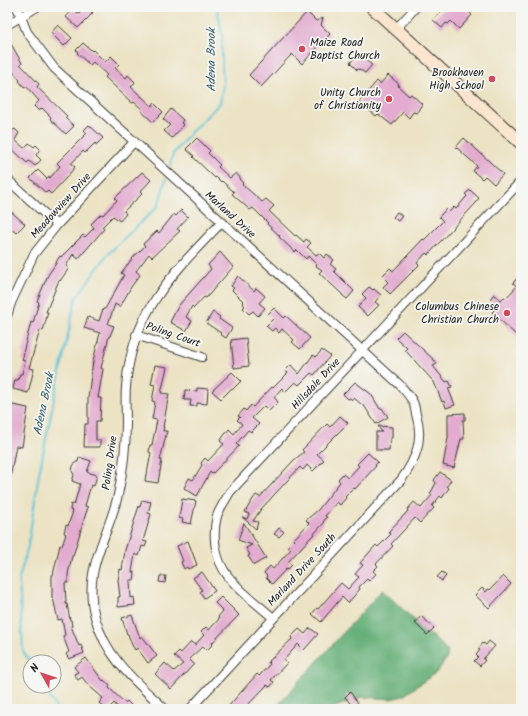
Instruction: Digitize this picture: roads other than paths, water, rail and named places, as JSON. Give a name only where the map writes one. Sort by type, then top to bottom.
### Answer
[{"type":"street","name":"Marland Drive","points":[[17,7],[27,32],[54,68],[362,351],[400,384],[413,403],[419,424],[420,440]]},
{"type":"street","points":[[7,25],[37,7]]},
{"type":"street","points":[[372,7],[521,143]]},
{"type":"street","points":[[396,29],[416,7]]},
{"type":"street","name":"Meadowview Drive","points":[[7,316],[11,303],[34,254],[57,225],[134,142]]},
{"type":"street","points":[[7,180],[57,225]]},
{"type":"street","name":"Hillsdale Drive","points":[[273,618],[240,589],[227,575],[219,561],[214,545],[217,516],[230,492],[521,180]]},
{"type":"street","name":"Poling Drive","points":[[165,709],[131,678],[114,659],[102,638],[94,616],[91,592],[92,575],[118,496],[124,458],[126,388],[129,358],[136,335],[156,297],[170,278],[222,222]]},
{"type":"street","name":"Poling Court","points":[[136,335],[202,357]]},
{"type":"street","name":"Marland Drive South","points":[[190,709],[401,480],[416,457],[420,440]]},
{"type":"waterway","name":"Adena Brook","points":[[170,166],[173,154],[191,132],[220,103],[223,85],[222,33],[217,7]]},
{"type":"waterway","name":"Adena Brook","points":[[25,654],[23,651],[19,579],[28,546],[39,474],[76,298],[107,255],[158,206],[166,179]]},
{"type":"waterway","name":"Adena Brook","points":[[48,694],[57,709]]},
{"type":"place","name":"Maize Road Baptist Church","points":[[302,49]]},
{"type":"place","name":"Brookhaven High School","points":[[492,79]]},
{"type":"place","name":"Unity Church of Christianity","points":[[389,99]]},
{"type":"place","name":"Columbus Chinese Christian Church","points":[[507,313]]}]
